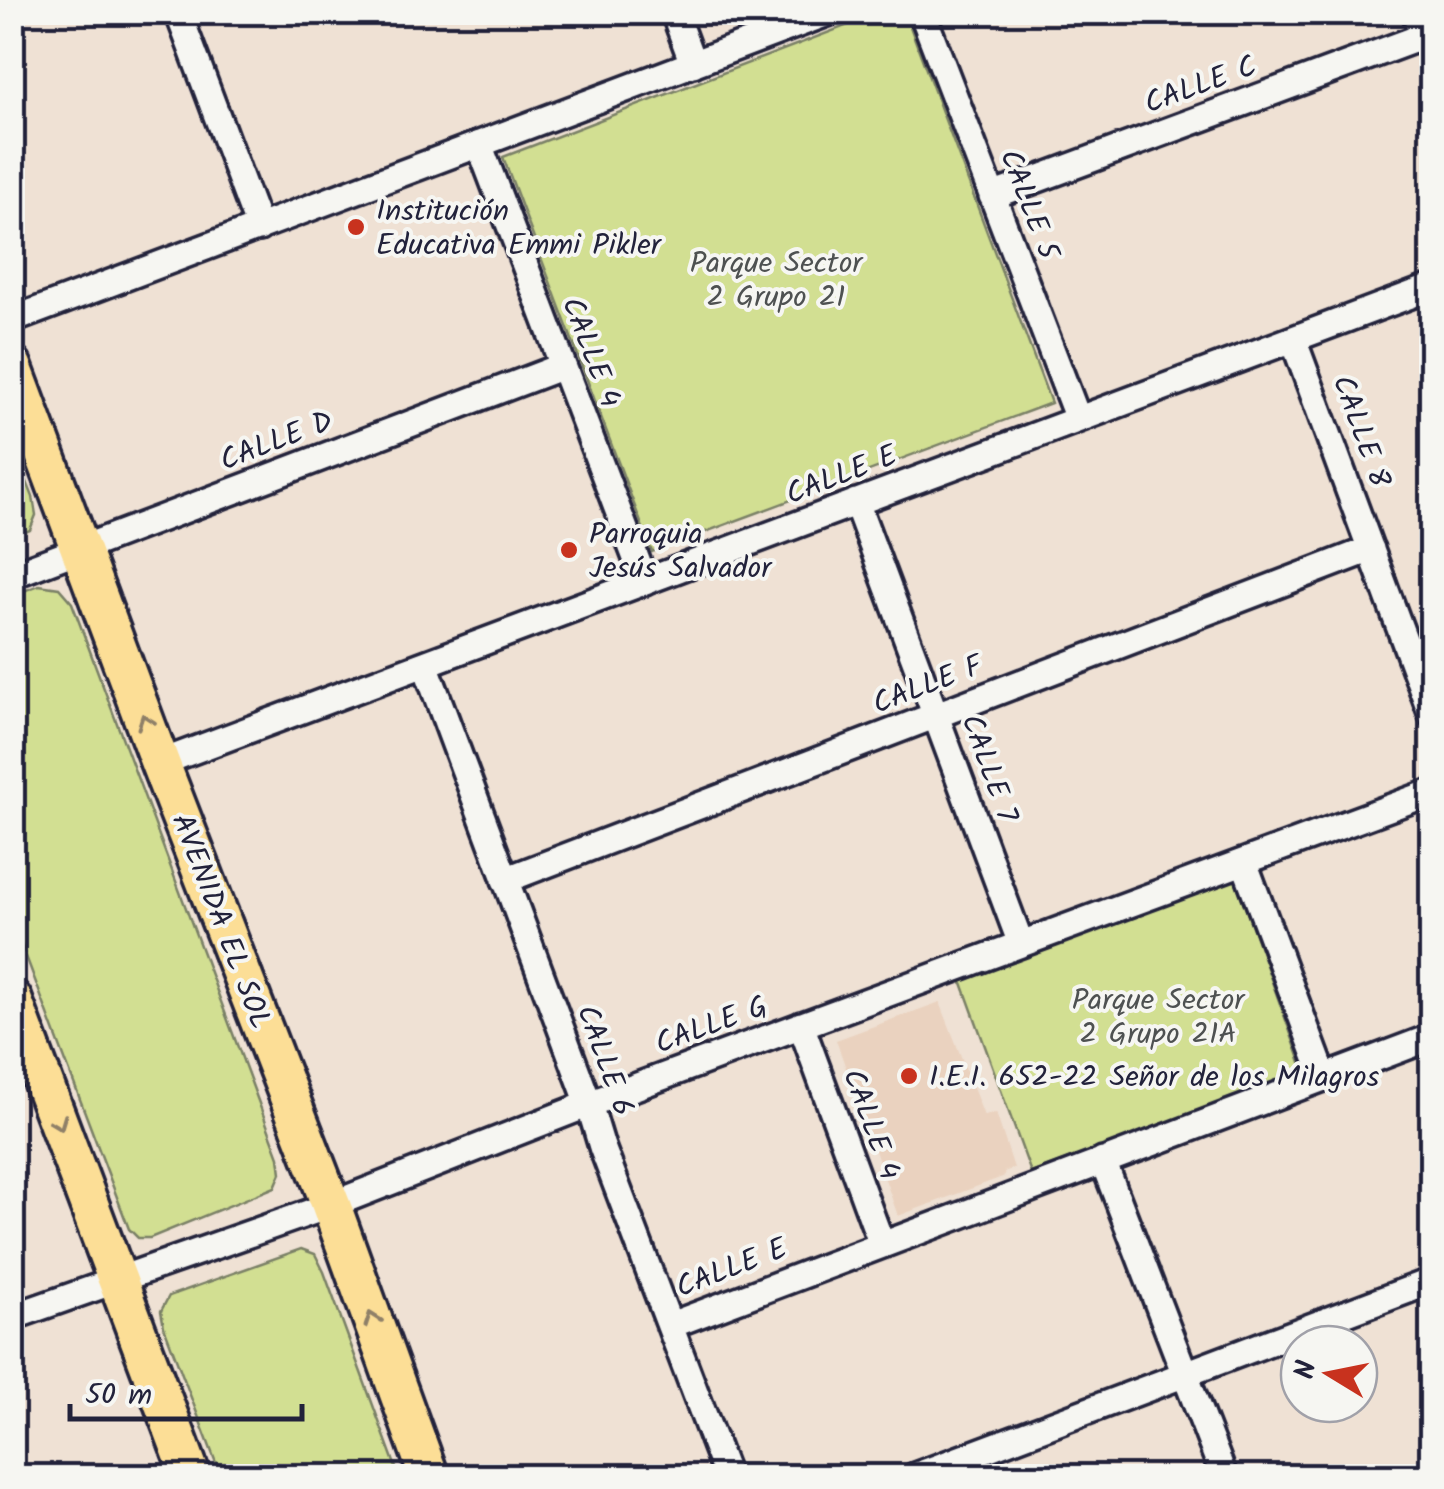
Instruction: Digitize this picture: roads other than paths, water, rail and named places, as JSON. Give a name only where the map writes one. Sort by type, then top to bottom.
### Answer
[{"type":"main road","name":"AVENIDA EL SOL","points":[[12,366],[160,764],[331,1205],[429,1476]]},
{"type":"main road","points":[[12,999],[191,1476]]},
{"type":"street","points":[[178,12],[258,228]]},
{"type":"street","points":[[674,12],[693,64]]},
{"type":"street","points":[[12,320],[830,12]]},
{"type":"street","name":"CALLE 5","points":[[922,12],[1078,420]]},
{"type":"street","name":"CALLE C","points":[[992,196],[1428,30]]},
{"type":"street","name":"CALLE 4","points":[[479,144],[644,582]]},
{"type":"street","name":"CALLE E","points":[[160,764],[1432,287]]},
{"type":"street","name":"CALLE 8","points":[[1293,339],[1432,715]]},
{"type":"street","name":"CALLE D","points":[[12,575],[563,366]]},
{"type":"street","name":"CALLE 7","points":[[856,502],[1021,944]]},
{"type":"street","name":"CALLE F","points":[[506,880],[1371,549]]},
{"type":"street","name":"CALLE 6","points":[[425,664],[602,1147],[728,1476]]},
{"type":"street","name":"CALLE G","points":[[12,1317],[331,1205],[589,1104],[1432,792]]},
{"type":"street","points":[[1244,862],[1324,1078]]},
{"type":"street","name":"CALLE 4","points":[[801,1026],[882,1245]]},
{"type":"street","name":"CALLE E","points":[[671,1324],[1432,1037]]},
{"type":"street","points":[[1103,1161],[1224,1476]]},
{"type":"street","points":[[915,1476],[1432,1281]]},
{"type":"place","name":"Institución Educativa Emmi Pikler","points":[[356,227]]},
{"type":"place","name":"Parroquia Jesús Salvador","points":[[569,550]]},
{"type":"place","name":"I.E.I. 652-22 Señor de los Milagros","points":[[909,1076]]},
{"type":"park label","name":"Parque Sector 2 Grupo 21","points":[[776,279]]},
{"type":"park label","name":"Parque Sector 2 Grupo 21A","points":[[1158,1016]]}]
